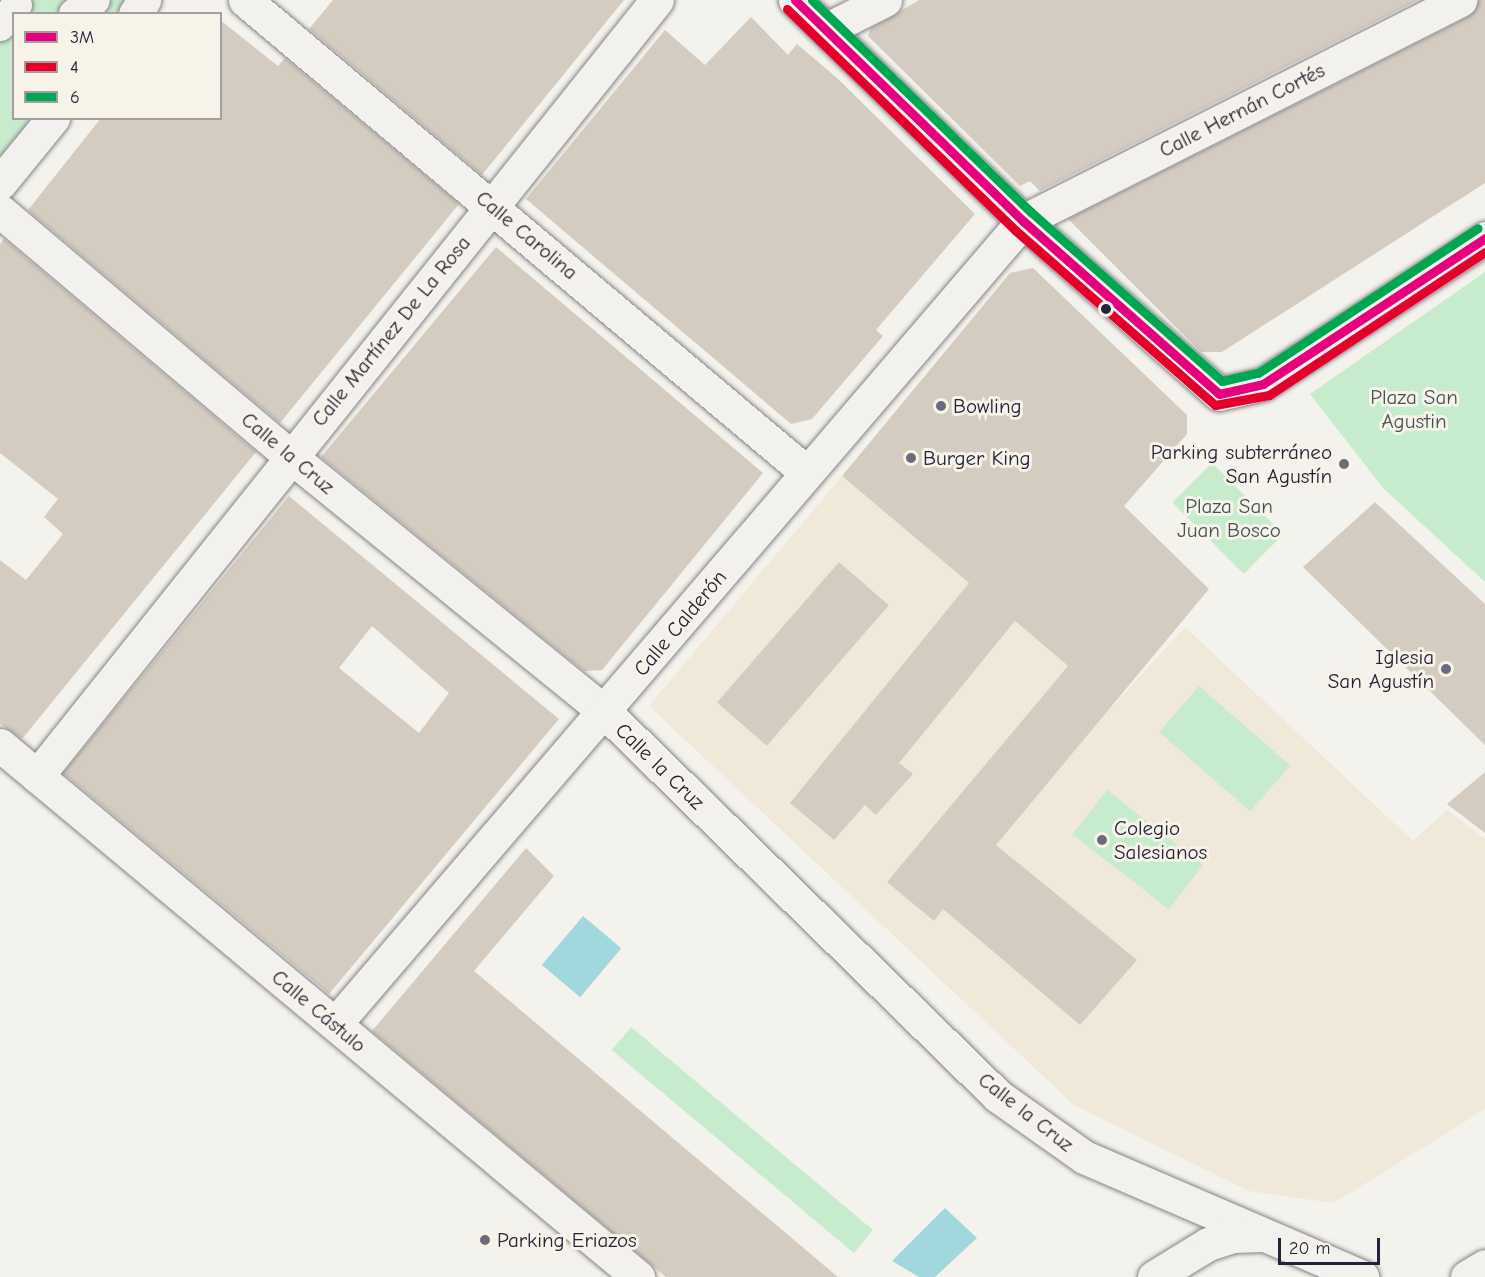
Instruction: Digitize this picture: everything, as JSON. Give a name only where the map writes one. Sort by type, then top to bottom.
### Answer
[{"type":"street","points":[[77,12],[95,0]]},
{"type":"street","name":"Calle Carolina","points":[[245,0],[281,10],[492,205],[806,472]]},
{"type":"street","name":"Calle Martínez De La Rosa","points":[[37,776],[290,456],[657,0]]},
{"type":"street","points":[[795,0],[1023,220],[1219,394],[1263,384],[1485,238]]},
{"type":"street","points":[[827,29],[885,0]]},
{"type":"street","name":"Calle Hernán Cortés","points":[[1023,220],[1460,0]]},
{"type":"street","points":[[0,183],[51,120]]},
{"type":"street","name":"Calle la Cruz","points":[[0,211],[290,456],[605,712],[998,1096],[1084,1157],[1354,1275]]},
{"type":"street","name":"Calle Calderón","points":[[335,1024],[605,712],[806,472],[1023,220]]},
{"type":"street","name":"Calle Cástulo","points":[[0,745],[638,1277]]},
{"type":"street","points":[[1154,1277],[1208,1244],[1233,1236],[1262,1235]]},
{"type":"street","points":[[1467,1277],[1485,1266]]},
{"type":"shaded area","name":"Colegio Salesianos","points":[[842,476],[1114,705],[1185,627],[1413,841],[1447,810],[1485,839],[1485,1109],[1334,1203],[1249,1191],[1074,1105],[649,706]]},
{"type":"green space","points":[[0,0],[125,0],[118,12],[12,12],[12,120],[31,120],[0,157]]},
{"type":"green space","name":"Plaza San Agustin","points":[[1485,272],[1484,581],[1383,488],[1310,394]]},
{"type":"green space","name":"Plaza San Juan Bosco","points":[[1212,463],[1283,534],[1244,574],[1172,503]]},
{"type":"green space","points":[[1199,686],[1290,765],[1250,811],[1159,732]]},
{"type":"green space","points":[[1107,790],[1203,865],[1169,909],[1073,834]]},
{"type":"green space","points":[[631,1027],[873,1230],[854,1253],[612,1050]]},
{"type":"water","points":[[583,916],[621,948],[580,997],[542,965]]},
{"type":"water","points":[[945,1208],[977,1238],[935,1277],[919,1277],[892,1261]]},
{"type":"building","points":[[333,0],[624,0],[482,175],[309,29]]},
{"type":"building","points":[[919,0],[1418,0],[1040,191],[1030,181],[1020,186],[868,36],[870,29]]},
{"type":"building","points":[[1479,0],[1485,0],[1485,183],[1222,352],[1201,352],[1068,219],[1468,17]]},
{"type":"building","points":[[751,17],[788,55],[797,44],[837,78],[975,214],[876,330],[883,336],[812,419],[791,424],[526,199],[665,30],[705,65]]},
{"type":"building","points":[[222,22],[278,66],[285,58],[459,204],[280,423],[28,210],[99,120],[222,120]]},
{"type":"building","points":[[4,239],[256,452],[22,739],[0,724],[0,560],[26,580],[63,534],[44,517],[58,499],[0,453],[0,244]]},
{"type":"building","points":[[496,247],[763,473],[602,670],[584,671],[321,457]]},
{"type":"building","points":[[1033,268],[1187,415],[1187,434],[1124,506],[1209,589],[996,845],[1137,960],[1080,1025],[943,909],[934,921],[887,882],[1068,666],[1015,621],[899,763],[913,774],[876,815],[865,805],[834,840],[790,803],[969,583],[842,476],[1010,273]]},
{"type":"building","points":[[289,496],[559,719],[329,994],[63,773]],"holes":[[[372,626],[449,693],[419,733],[339,668]]]},
{"type":"building","name":"Iglesia San Agustín","points":[[1375,502],[1485,604],[1485,745],[1303,567]]},
{"type":"building","points":[[839,562],[889,605],[767,746],[717,702]]},
{"type":"building","points":[[1485,772],[1485,833],[1447,804]]},
{"type":"building","points":[[526,848],[554,876],[474,971],[838,1277],[666,1277],[372,1031]]},
{"type":"transit line","name":"3M","points":[[795,0],[1023,221],[1219,394]]},
{"type":"transit line","name":"6","points":[[812,0],[1031,212],[1222,381],[1258,373],[1478,228]]},
{"type":"transit line","name":"4","points":[[787,9],[1015,230],[1215,405],[1269,395],[1485,252]]},
{"type":"transit line","name":"3M","points":[[1219,394],[1263,384],[1485,238]]},
{"type":"place","name":"Bowling","points":[[941,406]]},
{"type":"place","name":"Burger King","points":[[911,458]]},
{"type":"place","name":"Parking subterráneo San Agustín","points":[[1344,464]]},
{"type":"place","name":"Iglesia San Agustín","points":[[1446,669]]},
{"type":"place","name":"Colegio Salesianos","points":[[1102,840]]},
{"type":"place","name":"Parking Eriazos","points":[[485,1240]]}]
